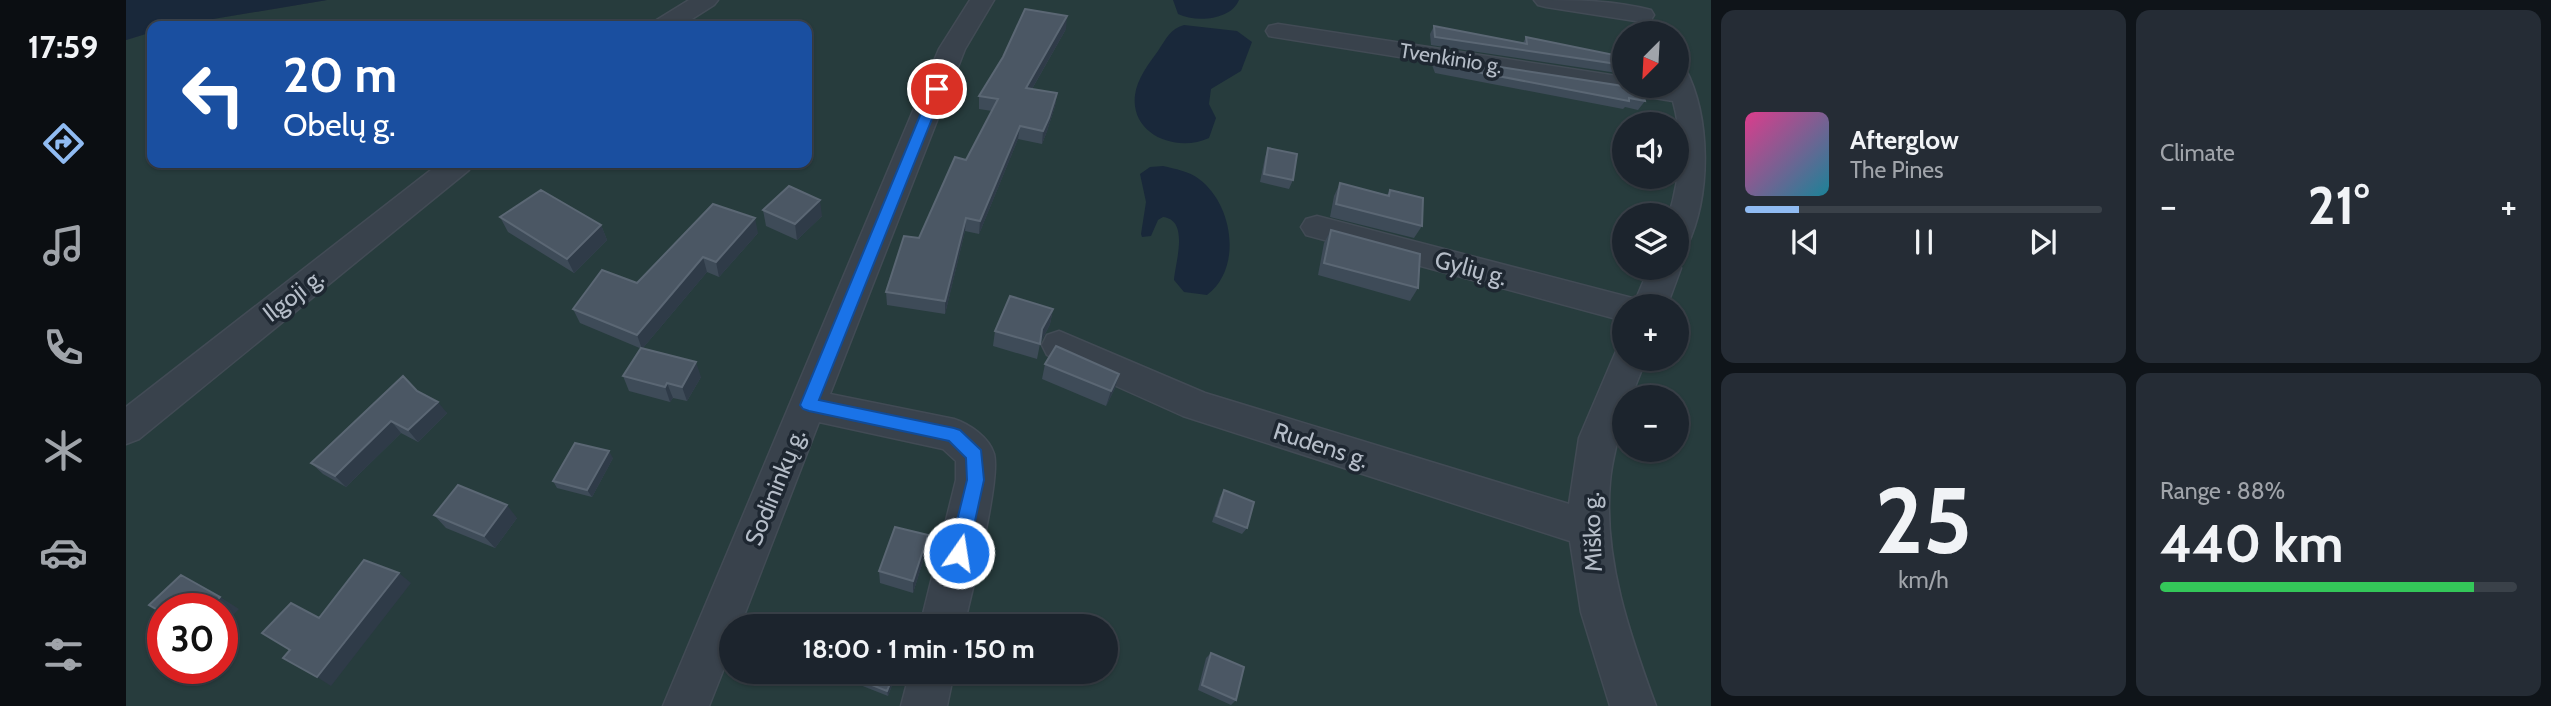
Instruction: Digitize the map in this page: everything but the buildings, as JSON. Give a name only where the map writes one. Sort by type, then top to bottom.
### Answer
[{"type":"street","points":[[672,21],[706,0]]},
{"type":"street","name":"Sodininkų g.","points":[[686,706],[951,49],[982,0]]},
{"type":"street","points":[[1546,0],[1642,16]]},
{"type":"street","name":"Tvenkinio g.","points":[[1279,31],[1612,83]]},
{"type":"street","points":[[1683,98],[1696,149],[1695,175],[1689,206]]},
{"type":"street","name":"Ilgoji g.","points":[[126,428],[453,168]]},
{"type":"street","name":"Gylių g.","points":[[1317,227],[1612,305]]},
{"type":"street","name":"Rudens g.","points":[[1059,345],[1196,405],[1589,529]]},
{"type":"street","name":"Miško g.","points":[[1624,371],[1595,447],[1589,488],[1589,529],[1595,586],[1608,635],[1633,706]]},
{"type":"street","points":[[809,405],[954,435],[975,455],[975,480],[945,614]]},
{"type":"street","points":[[924,706],[929,684]]},
{"type":"green space","points":[[327,0],[1711,0],[1711,706],[126,706],[126,40],[147,34],[147,168],[812,168],[812,21],[201,21]]},
{"type":"water","points":[[126,0],[327,0],[201,21],[147,21],[147,34],[126,40]]},
{"type":"water","points":[[1173,0],[1239,0],[1229,12],[1203,19],[1178,14]]},
{"type":"water","points":[[1184,25],[1237,31],[1252,42],[1241,71],[1211,89],[1209,104],[1216,118],[1209,138],[1183,143],[1170,142],[1148,130],[1135,109],[1135,95],[1144,72],[1166,39],[1175,29]]},
{"type":"water","points":[[1163,166],[1186,172],[1199,179],[1211,190],[1226,220],[1229,253],[1226,269],[1207,295],[1184,292],[1174,280],[1179,234],[1171,220],[1163,217],[1158,220],[1151,236],[1142,237],[1146,202],[1140,174],[1150,167]]},
{"type":"route","points":[[937,89],[809,405],[954,435],[975,455],[975,480],[959,553]]}]
